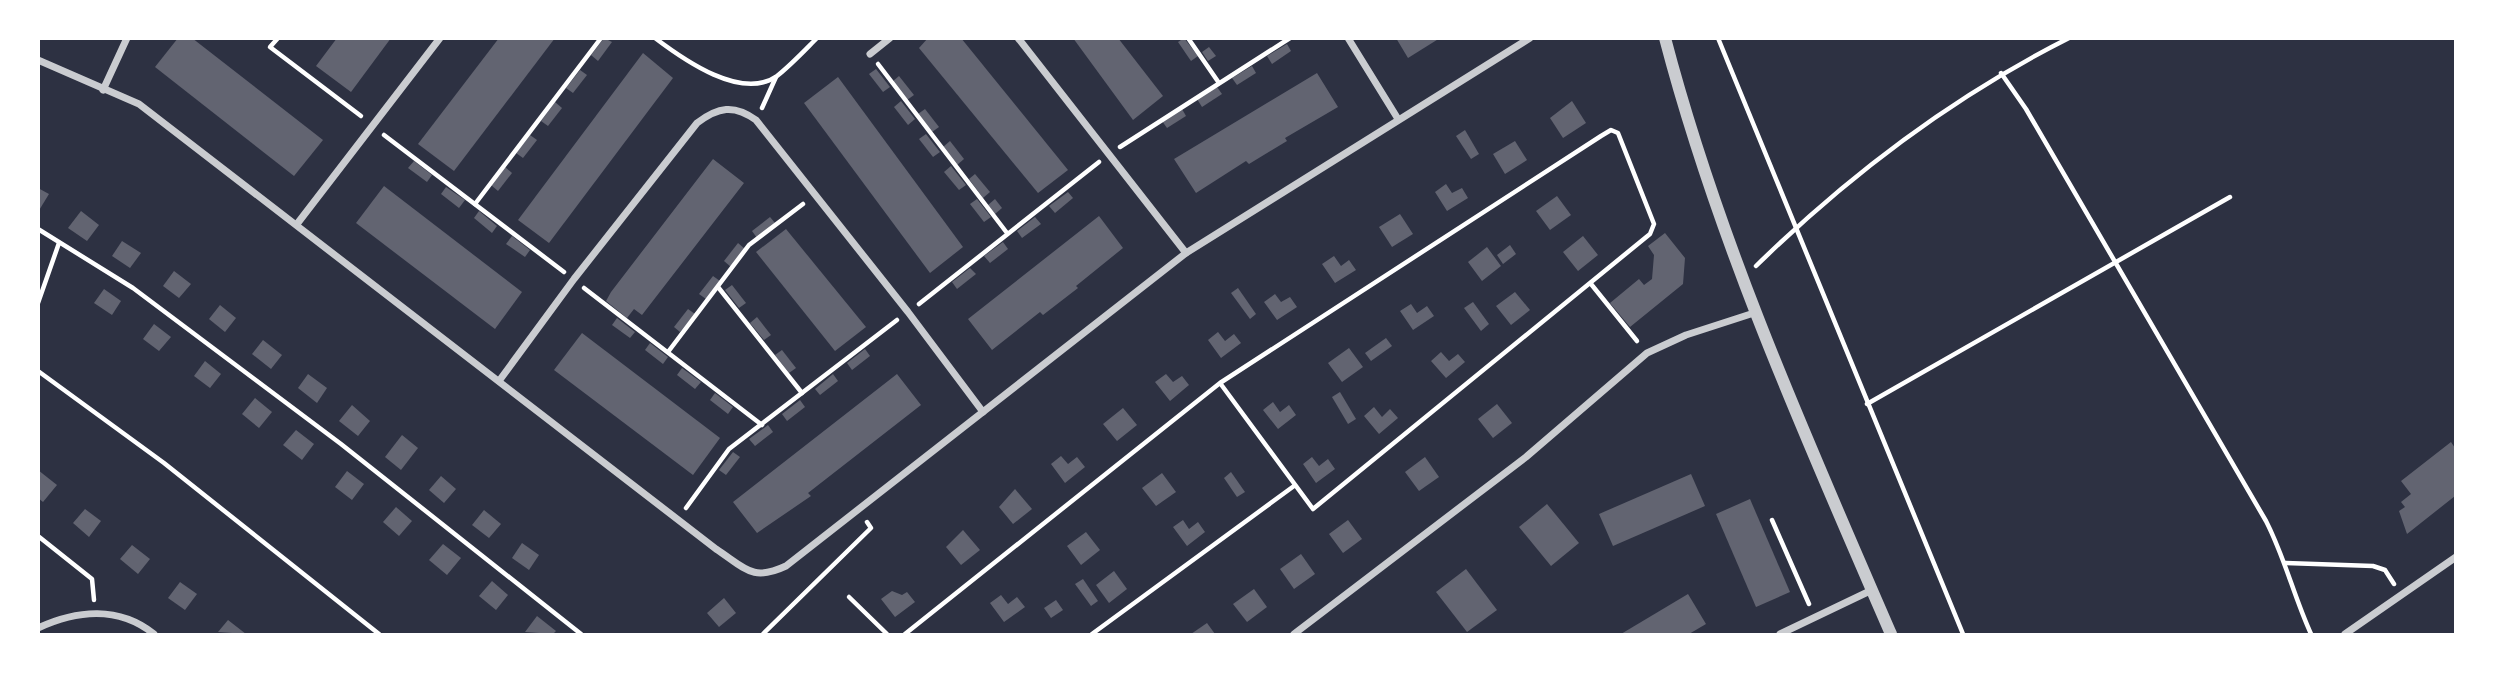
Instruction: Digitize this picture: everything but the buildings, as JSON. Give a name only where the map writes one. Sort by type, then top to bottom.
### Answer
[{"type":"street","points":[[103,90],[127,38]]},
{"type":"street","points":[[297,224],[440,38]]},
{"type":"street","points":[[870,54],[890,38]]},
{"type":"street","points":[[1018,38],[1186,253]]},
{"type":"street","points":[[1348,38],[1398,119]]},
{"type":"street","points":[[38,60],[139,104],[677,520],[754,573],[767,575],[786,566],[1186,253],[1530,38]]},
{"type":"street","points":[[1665,38],[1702,168],[1742,279],[1891,635]]},
{"type":"street","points":[[499,381],[574,279],[697,123],[712,111],[729,108],[743,111],[756,120],[908,312],[983,412]]},
{"type":"street","points":[[1294,635],[1526,457],[1647,353],[1686,335],[1757,312]]},
{"type":"street","points":[[2345,635],[2455,556]]},
{"type":"street","points":[[1780,635],[1872,590]]},
{"type":"street","points":[[38,628],[59,618],[95,611],[146,627],[155,635]]},
{"type":"path","points":[[278,38],[270,47],[762,425]]},
{"type":"path","points":[[475,204],[601,38]]},
{"type":"path","points":[[655,38],[732,83],[759,84],[776,77],[817,38]]},
{"type":"path","points":[[1188,38],[1219,83]]},
{"type":"path","points":[[677,520],[729,449],[1109,155],[1290,38]]},
{"type":"path","points":[[1717,38],[1963,635]]},
{"type":"path","points":[[1742,279],[1836,190],[2001,73],[2069,38]]},
{"type":"path","points":[[870,54],[1007,233]]},
{"type":"path","points":[[2001,73],[2026,109],[2266,521],[2285,563],[2293,594],[2311,635]]},
{"type":"path","points":[[756,120],[776,77]]},
{"type":"path","points":[[905,635],[1220,383],[1611,130],[1618,133],[1654,224],[1644,241],[1313,509],[1293,486],[1220,383]]},
{"type":"path","points":[[668,352],[749,245],[815,195]]},
{"type":"path","points":[[1867,404],[2230,197]]},
{"type":"path","points":[[38,229],[134,288],[581,635]]},
{"type":"path","points":[[38,303],[59,243]]},
{"type":"path","points":[[1591,284],[1647,353]]},
{"type":"path","points":[[718,287],[802,393]]},
{"type":"path","points":[[38,371],[164,463],[379,635]]},
{"type":"path","points":[[1091,635],[1293,486]]},
{"type":"path","points":[[763,635],[871,528],[859,509]]},
{"type":"path","points":[[1772,520],[1815,618]]},
{"type":"path","points":[[38,537],[92,579],[95,611]]},
{"type":"path","points":[[2285,563],[2373,566],[2385,570],[2402,596]]},
{"type":"path","points":[[849,597],[887,635]]}]
